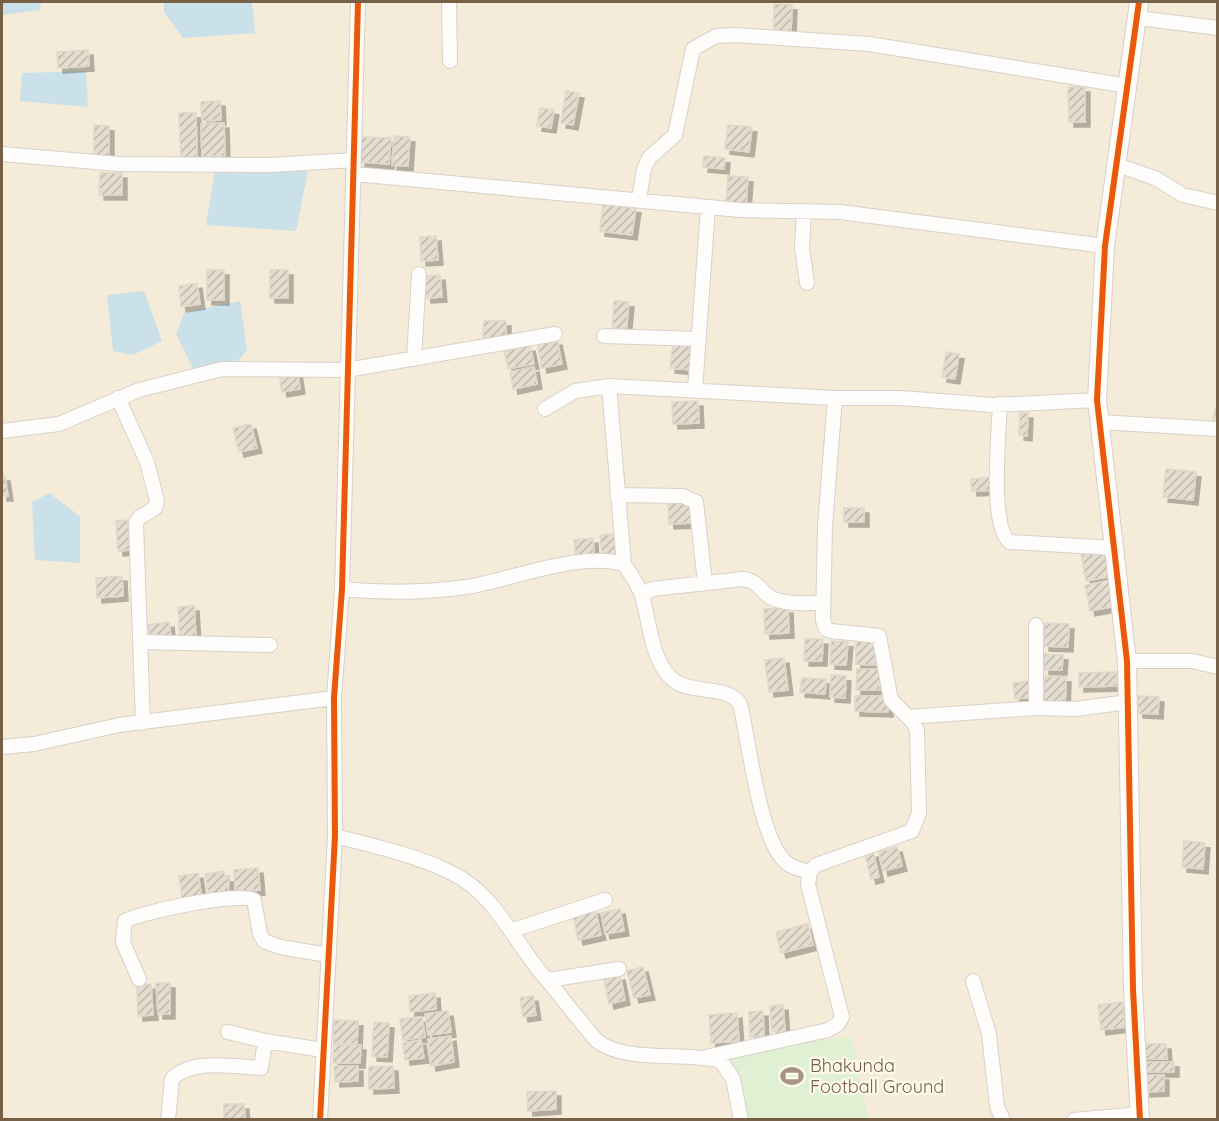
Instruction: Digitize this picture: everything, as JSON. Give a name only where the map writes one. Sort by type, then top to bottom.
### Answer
[{"type":"street","points":[[320,1119],[335,836],[334,698],[342,589],[358,2]]},
{"type":"street","points":[[443,2],[449,2],[450,61]]},
{"type":"street","points":[[1074,1119],[1140,1116],[1133,989],[1127,661],[1098,400],[1105,246],[1138,10],[1218,28]]},
{"type":"street","points":[[639,199],[644,169],[649,158],[675,135],[693,49],[716,36],[735,35],[869,44],[1128,86]]},
{"type":"street","points":[[2,154],[119,165],[271,165],[354,160]]},
{"type":"street","points":[[1117,165],[1155,178],[1183,195],[1218,203]]},
{"type":"street","points":[[354,174],[708,207],[840,212],[1105,246]]},
{"type":"street","points":[[695,390],[708,207]]},
{"type":"street","points":[[804,212],[802,248],[807,283]]},
{"type":"street","points":[[414,359],[419,274]]},
{"type":"street","points":[[2,431],[59,424],[118,398],[222,369],[347,370],[555,334]]},
{"type":"street","points":[[604,336],[699,339]]},
{"type":"street","points":[[545,409],[575,391],[609,386],[1000,404],[1098,400]]},
{"type":"street","points":[[609,386],[624,564],[642,595],[651,640],[667,672],[676,682],[736,698],[740,704],[759,799],[772,841],[780,856],[789,864],[810,872]]},
{"type":"street","points":[[118,398],[147,462],[157,501],[155,508],[139,518],[136,523],[143,723]]},
{"type":"street","points":[[706,1057],[828,1030],[838,1024],[842,1017],[808,884],[810,872],[816,865],[912,831],[919,813],[916,730],[908,717],[891,700],[879,636],[826,629],[822,620],[825,526],[836,398]]},
{"type":"street","points":[[1000,404],[998,507],[1000,524],[1006,539],[1010,542],[1114,548]]},
{"type":"street","points":[[1100,422],[1218,429]]},
{"type":"street","points":[[617,495],[682,496],[696,502],[705,583]]},
{"type":"street","points":[[342,589],[406,593],[467,587],[526,572],[600,560],[624,564]]},
{"type":"street","points":[[642,595],[652,590],[743,579],[756,581],[770,597],[779,600],[822,603]]},
{"type":"street","points":[[1036,625],[1036,708]]},
{"type":"street","points":[[140,642],[270,645]]},
{"type":"street","points":[[1127,661],[1192,662],[1218,667]]},
{"type":"street","points":[[2,747],[34,744],[100,729],[334,698]]},
{"type":"street","points":[[908,717],[1036,708],[1076,709],[1128,702]]},
{"type":"street","points":[[335,836],[452,873],[488,900],[513,930],[577,1018],[606,1048],[626,1053],[706,1057],[721,1061],[729,1069],[733,1079],[741,1119]]},
{"type":"street","points":[[139,979],[123,942],[125,921],[158,911],[232,897],[250,897],[254,900],[260,934],[269,944],[328,955]]},
{"type":"street","points":[[513,930],[605,900]]},
{"type":"street","points":[[548,980],[619,969]]},
{"type":"street","points":[[973,981],[989,1034],[998,1106],[1003,1119]]},
{"type":"street","points":[[228,1032],[265,1041],[323,1050]]},
{"type":"street","points":[[168,1119],[172,1079],[177,1073],[196,1067],[261,1068],[265,1041]]},
{"type":"shaded area","points":[[2,2],[1217,2],[1217,1119],[2,1119]]},
{"type":"green space","name":"Bhakunda Football Ground","points":[[852,1037],[868,1119],[742,1119],[724,1070],[726,1063],[736,1055],[784,1044]]},
{"type":"water","points":[[2,2],[41,2],[40,10],[2,15]]},
{"type":"water","points":[[164,2],[252,2],[255,33],[183,38],[164,12]]},
{"type":"water","points":[[86,71],[88,107],[20,101],[22,73]]},
{"type":"water","points":[[215,169],[308,171],[296,231],[206,225]]},
{"type":"water","points":[[144,291],[162,341],[133,355],[113,351],[107,295]]},
{"type":"water","points":[[240,301],[247,350],[230,371],[196,375],[176,334],[184,313]]},
{"type":"water","points":[[49,493],[80,516],[80,563],[35,560],[32,502]]},
{"type":"building","points":[[774,4],[792,5],[791,31],[774,30]]},
{"type":"building","points":[[88,50],[89,66],[58,68],[57,52]]},
{"type":"building","points":[[1068,87],[1085,87],[1085,122],[1069,122]]},
{"type":"building","points":[[566,91],[579,93],[573,125],[561,123]]},
{"type":"building","points":[[220,101],[221,120],[202,121],[201,102]]},
{"type":"building","points":[[540,108],[554,110],[551,128],[537,126]]},
{"type":"building","points":[[179,113],[196,113],[197,160],[181,160]]},
{"type":"building","points":[[224,123],[225,156],[202,157],[201,124]]},
{"type":"building","points":[[94,125],[109,126],[109,158],[94,158]]},
{"type":"building","points":[[728,125],[752,127],[749,152],[725,149]]},
{"type":"building","points":[[394,136],[410,137],[408,166],[392,165]]},
{"type":"building","points":[[361,137],[391,138],[389,164],[360,162]]},
{"type":"building","points":[[704,156],[725,158],[724,169],[703,167]]},
{"type":"building","points":[[100,173],[122,173],[122,195],[99,195]]},
{"type":"building","points":[[728,176],[748,177],[746,205],[726,204]]},
{"type":"building","points":[[603,204],[636,208],[632,235],[600,231]]},
{"type":"building","points":[[436,236],[438,260],[421,261],[420,237]]},
{"type":"building","points":[[207,270],[224,270],[224,300],[207,300]]},
{"type":"building","points":[[270,270],[288,270],[288,298],[270,298]]},
{"type":"building","points":[[440,275],[442,297],[426,298],[424,276]]},
{"type":"building","points":[[197,283],[200,304],[181,307],[179,286]]},
{"type":"building","points":[[614,301],[629,302],[626,334],[612,333]]},
{"type":"building","points":[[484,321],[506,321],[506,340],[483,339]]},
{"type":"building","points":[[557,340],[562,364],[542,368],[537,343]]},
{"type":"building","points":[[673,344],[693,346],[691,370],[670,368]]},
{"type":"building","points":[[530,346],[534,364],[508,369],[504,351]]},
{"type":"building","points":[[946,352],[959,354],[955,379],[942,377]]},
{"type":"building","points":[[534,367],[537,384],[513,389],[510,372]]},
{"type":"building","points":[[297,370],[300,389],[282,392],[279,373]]},
{"type":"building","points":[[1218,399],[1218,426],[1212,424]]},
{"type":"building","points":[[698,401],[699,423],[673,424],[672,402]]},
{"type":"building","points":[[1020,413],[1028,413],[1027,436],[1019,435]]},
{"type":"building","points":[[251,424],[257,448],[239,452],[233,428]]},
{"type":"building","points":[[1166,469],[1196,472],[1193,500],[1163,497]]},
{"type":"building","points":[[2,476],[5,476],[8,496],[2,496]]},
{"type":"building","points":[[996,477],[997,490],[972,491],[971,479]]},
{"type":"building","points":[[691,502],[693,523],[669,524],[668,504]]},
{"type":"building","points":[[844,508],[864,508],[864,522],[844,522]]},
{"type":"building","points":[[128,520],[130,550],[118,551],[116,521]]},
{"type":"building","points":[[617,534],[619,555],[602,556],[600,535]]},
{"type":"building","points":[[593,538],[594,557],[576,559],[574,540]]},
{"type":"building","points":[[1109,550],[1113,576],[1086,581],[1081,554]]},
{"type":"building","points":[[122,576],[123,596],[97,598],[96,578]]},
{"type":"building","points":[[1112,580],[1117,606],[1090,611],[1085,585]]},
{"type":"building","points":[[194,606],[196,637],[180,638],[178,607]]},
{"type":"building","points":[[788,608],[789,633],[765,634],[764,609]]},
{"type":"building","points":[[169,622],[171,638],[150,641],[148,625]]},
{"type":"building","points":[[1045,623],[1069,624],[1068,647],[1044,646]]},
{"type":"building","points":[[805,639],[823,639],[822,661],[804,661]]},
{"type":"building","points":[[831,641],[848,642],[846,665],[830,664]]},
{"type":"building","points":[[856,641],[876,641],[876,665],[856,664]]},
{"type":"building","points":[[1044,654],[1063,655],[1062,670],[1044,670]]},
{"type":"building","points":[[784,658],[788,690],[769,692],[765,660]]},
{"type":"building","points":[[857,669],[881,669],[880,690],[856,690]]},
{"type":"building","points":[[1117,672],[1117,686],[1079,687],[1079,673]]},
{"type":"building","points":[[831,675],[846,676],[845,698],[830,697]]},
{"type":"building","points":[[1045,676],[1066,677],[1065,707],[1044,706]]},
{"type":"building","points":[[802,678],[826,679],[825,694],[800,692]]},
{"type":"building","points":[[1030,681],[1032,697],[1015,699],[1013,683]]},
{"type":"building","points":[[855,696],[888,696],[888,712],[855,711]]},
{"type":"building","points":[[1138,696],[1159,697],[1158,714],[1138,713]]},
{"type":"building","points":[[1184,841],[1205,843],[1203,869],[1182,867]]},
{"type":"building","points":[[897,847],[902,866],[883,871],[879,852]]},
{"type":"building","points":[[873,852],[879,877],[871,879],[865,854]]},
{"type":"building","points":[[258,868],[260,890],[236,892],[234,870]]},
{"type":"building","points":[[224,871],[225,877],[229,877],[228,894],[209,897],[205,874]]},
{"type":"building","points":[[198,873],[202,900],[183,903],[179,876]]},
{"type":"building","points":[[595,909],[601,935],[578,940],[573,914]]},
{"type":"building","points":[[620,909],[624,931],[605,934],[601,913]]},
{"type":"building","points":[[808,924],[813,945],[781,953],[776,932]]},
{"type":"building","points":[[643,967],[650,995],[634,998],[627,971]]},
{"type":"building","points":[[620,975],[625,1000],[609,1004],[604,979]]},
{"type":"building","points":[[156,983],[170,983],[170,1014],[158,1014]]},
{"type":"building","points":[[151,984],[153,1015],[138,1016],[137,985]]},
{"type":"building","points":[[435,993],[436,1009],[410,1012],[409,996]]},
{"type":"building","points":[[533,996],[536,1015],[523,1017],[520,998]]},
{"type":"building","points":[[1122,1002],[1125,1027],[1101,1030],[1098,1005]]},
{"type":"building","points":[[783,1005],[785,1031],[772,1032],[770,1006]]},
{"type":"building","points":[[448,1011],[451,1032],[428,1035],[425,1014]]},
{"type":"building","points":[[763,1011],[764,1036],[750,1037],[749,1012]]},
{"type":"building","points":[[737,1013],[739,1041],[711,1043],[709,1015]]},
{"type":"building","points":[[422,1017],[425,1037],[403,1040],[400,1019]]},
{"type":"building","points":[[334,1020],[358,1021],[357,1044],[333,1043]]},
{"type":"building","points":[[374,1022],[389,1023],[387,1057],[372,1056]]},
{"type":"building","points":[[451,1036],[454,1062],[431,1066],[428,1039]]},
{"type":"building","points":[[421,1040],[424,1058],[405,1060],[403,1043]]},
{"type":"building","points":[[1141,1044],[1166,1044],[1167,1059],[1141,1059]]},
{"type":"building","points":[[334,1045],[361,1045],[360,1063],[333,1063]]},
{"type":"building","points":[[1143,1062],[1174,1062],[1174,1072],[1143,1072]]},
{"type":"building","points":[[334,1066],[358,1066],[358,1081],[335,1082]]},
{"type":"building","points":[[393,1066],[394,1088],[369,1089],[369,1067]]},
{"type":"building","points":[[1144,1075],[1164,1075],[1164,1091],[1145,1092]]},
{"type":"building","points":[[556,1091],[556,1109],[528,1111],[527,1092]]},
{"type":"building","points":[[224,1104],[244,1104],[245,1120],[224,1120]]},
{"type":"cycle path","points":[[320,1120],[335,836],[334,698],[342,589],[358,2]]},
{"type":"cycle path","points":[[1139,2],[1105,246],[1097,400],[1127,661],[1133,989],[1140,1120]]},
{"type":"place","name":"Bhakunda Football Ground","points":[[792,1076]]}]
